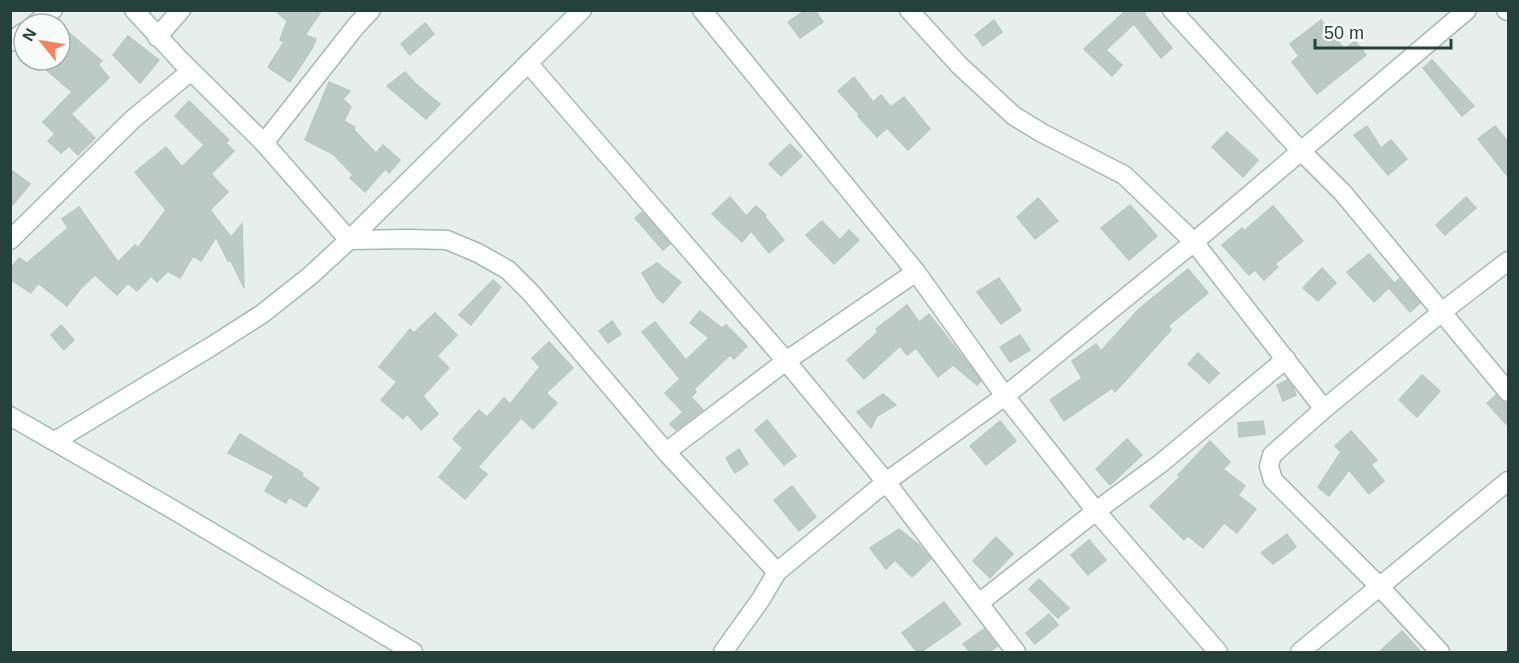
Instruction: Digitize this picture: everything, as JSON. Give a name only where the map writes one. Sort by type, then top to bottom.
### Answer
[{"type":"street","points":[[134,10],[191,71],[264,142],[349,240]]},
{"type":"street","points":[[158,37],[181,10]]},
{"type":"street","points":[[264,142],[371,10]]},
{"type":"street","points":[[55,441],[262,314],[310,276],[582,10]]},
{"type":"street","points":[[702,10],[916,272],[1005,396],[1096,511],[1218,652]]},
{"type":"street","points":[[909,10],[959,64],[1014,117],[1042,134],[1124,175],[1194,242],[1324,409]]},
{"type":"street","points":[[1172,10],[1301,151],[1343,193],[1509,392]]},
{"type":"street","points":[[723,652],[761,599],[777,572],[886,482],[1005,396],[1194,242],[1467,10]]},
{"type":"street","points":[[528,63],[786,361],[886,482],[1016,652]]},
{"type":"street","points":[[10,240],[133,119],[191,71]]},
{"type":"street","points":[[349,240],[447,240],[478,253],[508,270],[531,292],[666,452],[777,572]]},
{"type":"street","points":[[1440,652],[1379,586],[1273,480],[1269,466],[1272,455],[1324,409],[1443,311],[1509,261]]},
{"type":"street","points":[[666,452],[786,361],[916,272]]},
{"type":"street","points":[[979,603],[1096,511],[1161,464],[1286,359]]},
{"type":"street","points":[[10,416],[413,652]]},
{"type":"street","points":[[1300,652],[1509,481]]},
{"type":"building","points":[[275,10],[322,10],[305,35],[316,39],[313,47],[290,82],[268,67],[284,42],[280,40],[287,21]]},
{"type":"building","points":[[806,10],[815,10],[823,22],[800,38],[788,22]]},
{"type":"building","points":[[1123,10],[1148,10],[1144,14],[1172,48],[1161,58],[1134,24],[1106,50],[1122,65],[1112,76],[1084,49],[1124,12]]},
{"type":"building","points":[[994,20],[1002,32],[983,46],[975,35]]},
{"type":"building","points":[[1321,20],[1344,49],[1355,41],[1366,55],[1317,94],[1292,62],[1299,56],[1290,44]]},
{"type":"building","points":[[425,23],[434,34],[410,55],[401,44]]},
{"type":"building","points":[[72,35],[102,61],[98,64],[109,78],[71,114],[95,138],[78,155],[69,146],[61,153],[48,141],[55,134],[43,122],[72,92],[49,72],[72,72]]},
{"type":"building","points":[[128,36],[159,60],[140,83],[113,55]]},
{"type":"building","points":[[1432,60],[1474,106],[1462,116],[1423,68]]},
{"type":"building","points":[[405,72],[440,104],[426,119],[387,86]]},
{"type":"building","points":[[854,77],[873,102],[881,95],[891,107],[904,97],[930,129],[908,150],[887,128],[877,137],[838,91]]},
{"type":"building","points":[[329,82],[350,91],[343,99],[351,107],[344,121],[355,127],[354,130],[376,153],[383,145],[400,160],[389,173],[385,169],[365,192],[350,178],[353,175],[333,154],[305,140]]},
{"type":"building","points":[[189,101],[229,140],[226,143],[234,151],[211,174],[228,192],[210,210],[231,237],[242,224],[244,288],[216,237],[201,261],[193,256],[180,278],[168,271],[157,282],[151,276],[137,291],[128,283],[117,295],[95,275],[67,306],[38,283],[31,293],[10,279],[10,270],[19,258],[27,263],[68,228],[62,219],[79,207],[118,262],[135,245],[138,248],[166,210],[135,172],[166,147],[182,167],[204,145],[175,116]]},
{"type":"building","points":[[1367,126],[1381,148],[1391,140],[1407,159],[1388,175],[1354,135]]},
{"type":"building","points":[[1495,126],[1509,143],[1509,178],[1478,139]]},
{"type":"building","points":[[1227,132],[1258,160],[1243,177],[1212,147]]},
{"type":"building","points":[[790,144],[802,156],[781,176],[769,164]]},
{"type":"building","points":[[10,169],[30,184],[10,208]]},
{"type":"building","points":[[730,197],[746,216],[756,206],[766,215],[765,217],[784,240],[769,253],[751,231],[742,242],[712,214]]},
{"type":"building","points":[[1466,197],[1476,208],[1445,235],[1436,225]]},
{"type":"building","points":[[1038,198],[1058,221],[1035,239],[1017,217]]},
{"type":"building","points":[[1130,205],[1157,236],[1129,260],[1101,228]]},
{"type":"building","points":[[1273,206],[1303,241],[1275,264],[1278,267],[1264,280],[1255,270],[1249,275],[1222,245],[1242,228],[1244,231]]},
{"type":"building","points":[[642,212],[670,244],[663,250],[635,218]]},
{"type":"building","points":[[822,221],[840,240],[849,230],[859,240],[834,264],[806,235]]},
{"type":"building","points":[[1369,254],[1394,283],[1374,302],[1347,272]]},
{"type":"building","points":[[657,263],[681,282],[663,303],[657,298],[642,273]]},
{"type":"building","points":[[1322,268],[1336,283],[1318,301],[1303,288]]},
{"type":"building","points":[[1188,269],[1208,293],[1168,326],[1171,330],[1115,392],[1112,388],[1064,421],[1050,400],[1082,378],[1072,361],[1096,344],[1101,351],[1139,309]]},
{"type":"building","points":[[999,278],[1021,310],[1001,324],[977,292]]},
{"type":"building","points":[[1399,279],[1420,303],[1410,312],[1389,288]]},
{"type":"building","points":[[493,280],[501,287],[471,325],[459,315]]},
{"type":"building","points":[[907,305],[919,322],[929,314],[981,381],[977,385],[953,365],[938,377],[916,348],[907,355],[900,346],[864,379],[847,360],[878,332],[876,329]]},
{"type":"building","points":[[700,311],[722,328],[726,325],[747,346],[734,359],[730,355],[694,389],[696,392],[691,397],[703,410],[676,430],[670,424],[683,412],[665,393],[680,379],[642,332],[655,322],[686,360],[709,338],[690,323]]},
{"type":"building","points":[[435,313],[457,335],[437,356],[449,368],[423,396],[438,414],[421,430],[407,414],[403,419],[381,400],[397,382],[379,367],[410,329],[414,333]]},
{"type":"building","points":[[612,321],[621,334],[608,343],[599,331]]},
{"type":"building","points":[[61,325],[74,340],[64,350],[51,335]]},
{"type":"building","points":[[1020,335],[1030,350],[1010,362],[1000,347]]},
{"type":"building","points":[[549,342],[573,368],[546,393],[557,403],[533,429],[521,418],[478,467],[487,474],[465,499],[439,477],[463,448],[453,439],[479,410],[487,417],[504,398],[510,404],[540,367],[532,358]]},
{"type":"building","points":[[1198,353],[1219,373],[1209,383],[1188,364]]},
{"type":"building","points":[[1422,375],[1440,391],[1417,417],[1399,400]]},
{"type":"building","points":[[1287,380],[1296,395],[1283,401],[1277,385]]},
{"type":"building","points":[[883,394],[896,405],[877,416],[871,428],[857,412]]},
{"type":"building","points":[[1496,395],[1509,405],[1509,427],[1487,403]]},
{"type":"building","points":[[767,420],[796,456],[784,465],[755,430]]},
{"type":"building","points":[[1000,421],[1016,441],[986,465],[970,446]]},
{"type":"building","points":[[1263,421],[1265,434],[1239,437],[1238,423]]},
{"type":"building","points":[[1351,431],[1377,460],[1371,465],[1384,481],[1369,494],[1349,470],[1329,496],[1318,487],[1341,452],[1335,446]]},
{"type":"building","points":[[240,434],[303,473],[302,476],[319,488],[306,507],[289,497],[286,503],[265,491],[274,476],[228,453]]},
{"type":"building","points":[[1127,439],[1142,455],[1110,485],[1096,469]]},
{"type":"building","points":[[1210,441],[1230,462],[1223,469],[1245,486],[1238,495],[1256,509],[1237,533],[1224,523],[1203,548],[1188,536],[1184,540],[1150,506],[1180,477],[1178,475]]},
{"type":"building","points":[[739,449],[748,464],[735,473],[726,458]]},
{"type":"building","points":[[792,486],[816,517],[799,531],[774,500]]},
{"type":"building","points":[[899,529],[918,544],[931,559],[912,577],[895,560],[886,569],[870,548]]},
{"type":"building","points":[[1287,534],[1296,547],[1273,564],[1261,553]]},
{"type":"building","points":[[996,537],[1013,554],[990,578],[973,561]]},
{"type":"building","points":[[1089,540],[1106,560],[1088,575],[1071,555]]},
{"type":"building","points":[[1039,579],[1069,608],[1058,618],[1029,589]]},
{"type":"building","points":[[944,602],[961,624],[921,652],[917,652],[902,633]]},
{"type":"building","points":[[1049,614],[1058,625],[1035,644],[1026,633]]},
{"type":"building","points":[[984,629],[997,646],[989,652],[970,652],[963,644]]},
{"type":"building","points":[[1402,631],[1421,652],[1379,652]]}]
